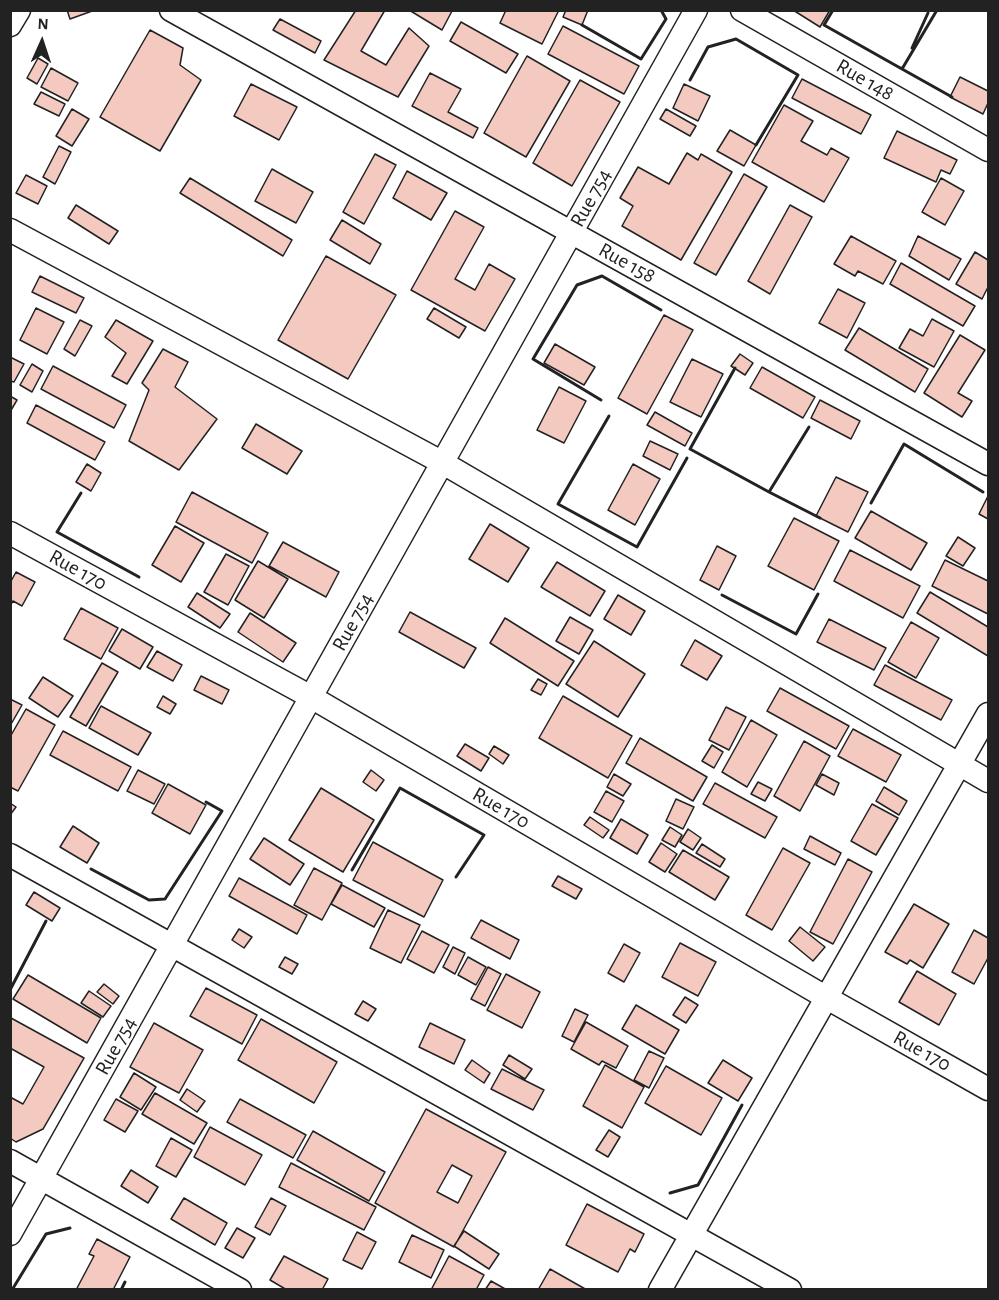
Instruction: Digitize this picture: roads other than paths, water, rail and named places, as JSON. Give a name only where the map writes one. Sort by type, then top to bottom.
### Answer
[{"type":"street","points":[[10,25],[19,10]]},
{"type":"street","name":"Rue 158","points":[[171,10],[988,464]]},
{"type":"street","name":"Rue 754","points":[[10,1234],[696,10]]},
{"type":"street","name":"Rue 148","points":[[742,10],[988,150]]},
{"type":"street","points":[[10,230],[443,463],[988,781]]},
{"type":"street","name":"Rue 170","points":[[10,533],[311,697],[827,998],[988,1089]]},
{"type":"street","points":[[660,1290],[988,714]]},
{"type":"street","points":[[10,855],[790,1290]]},
{"type":"street","points":[[10,1161],[240,1290]]}]
